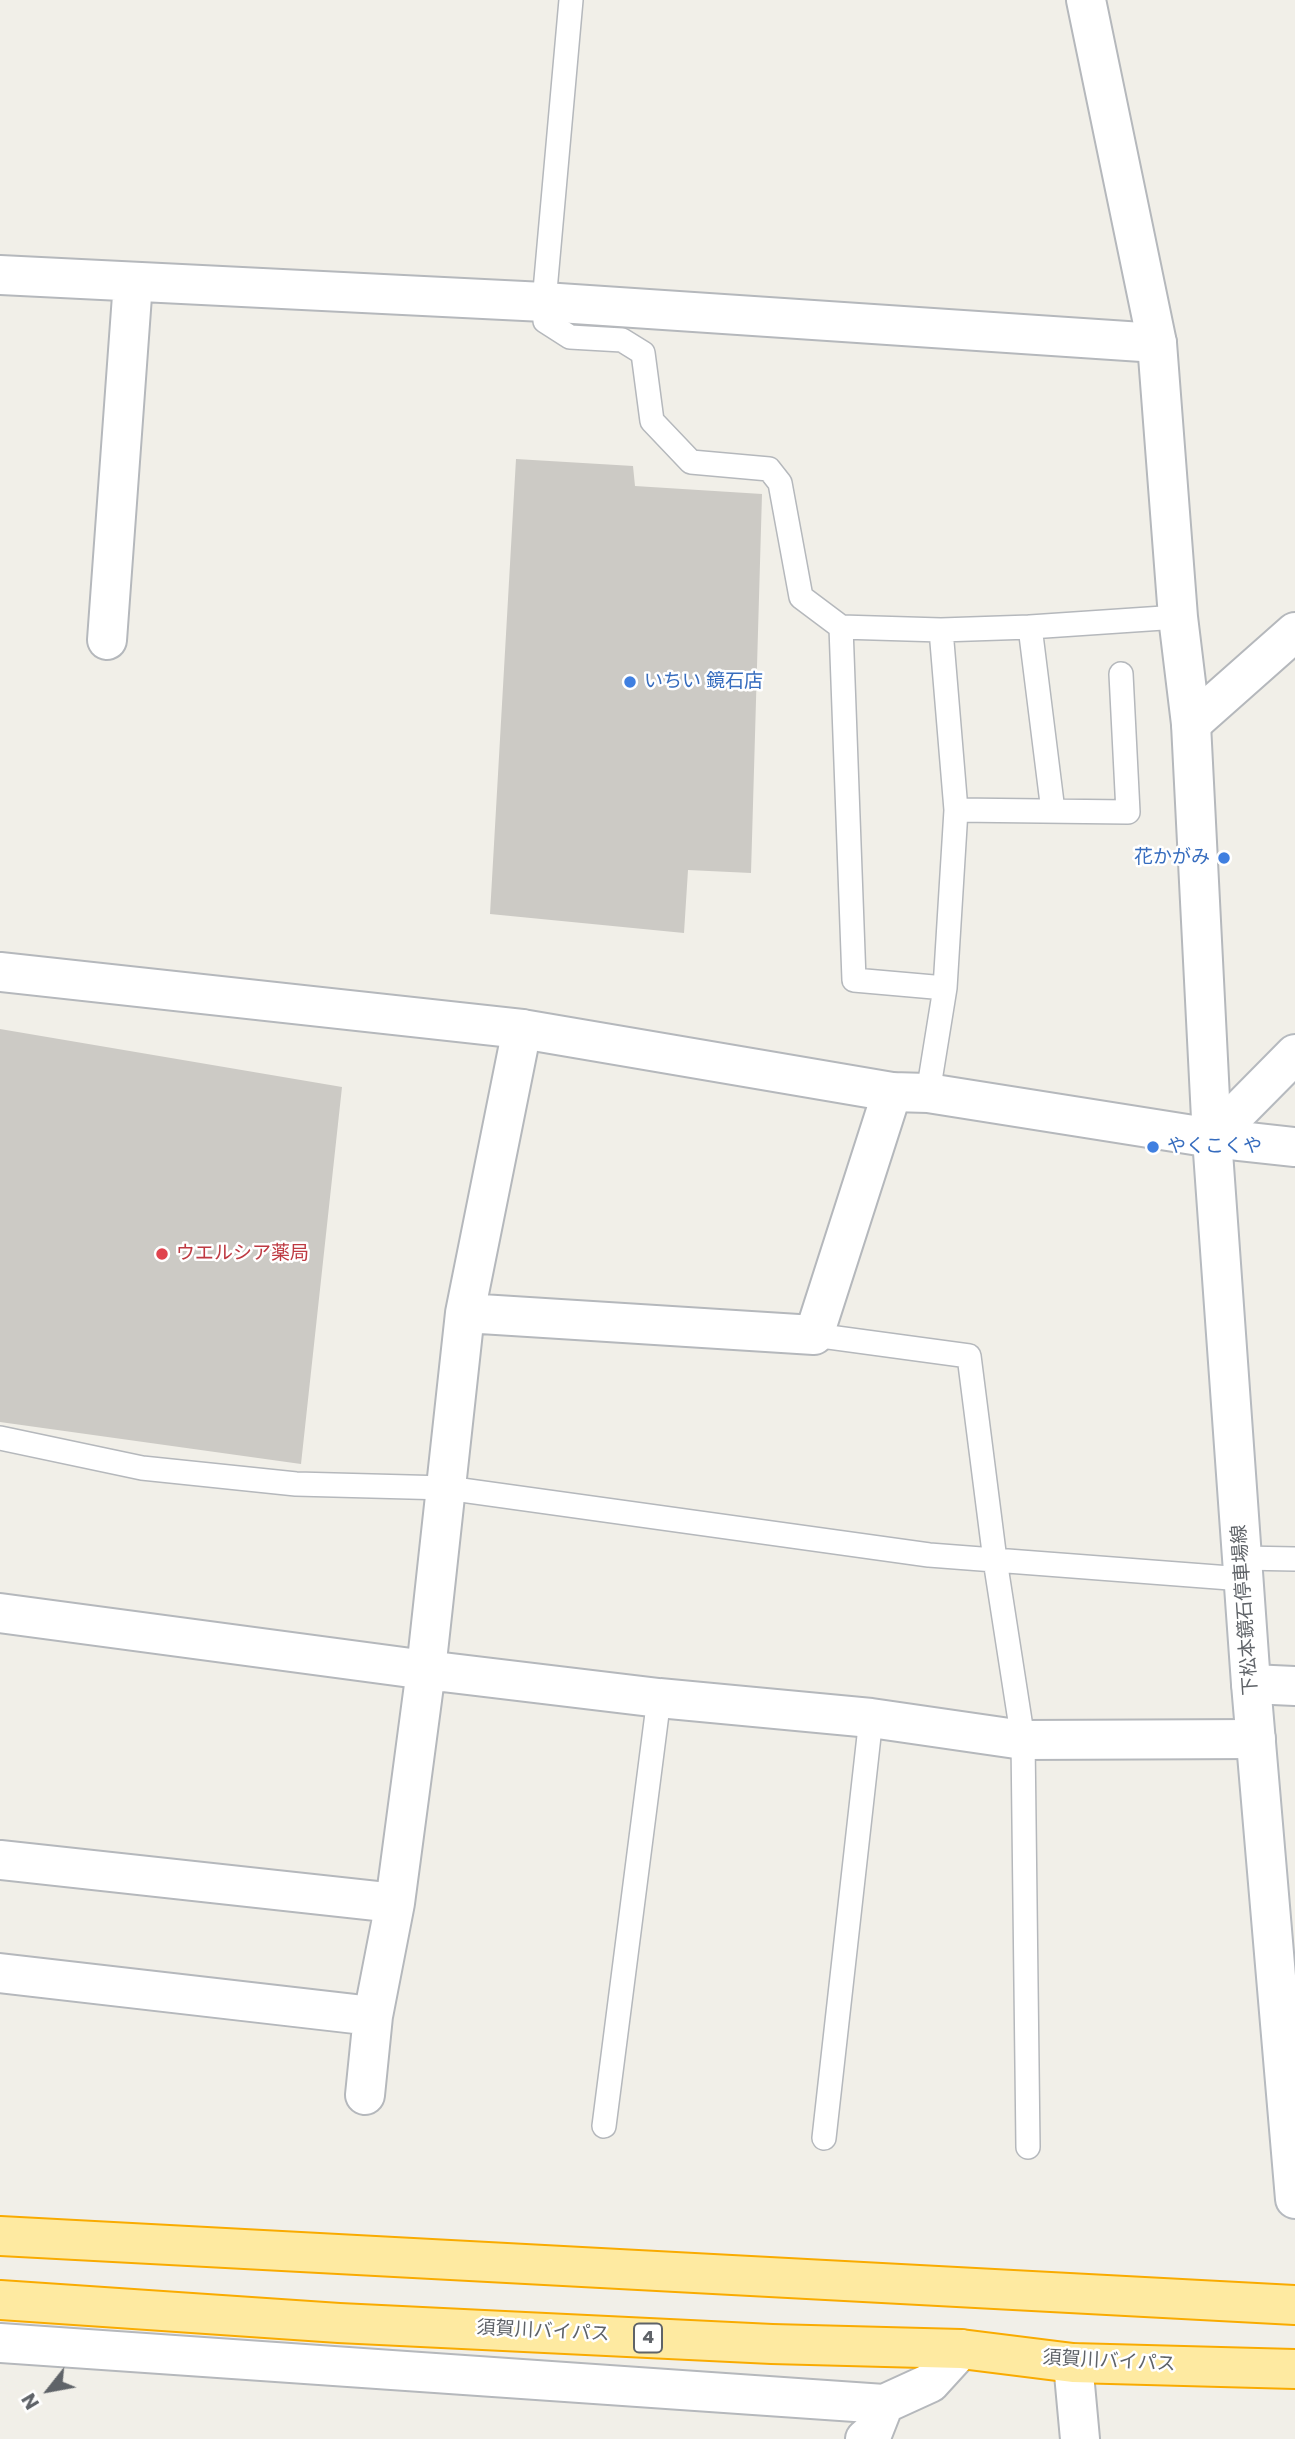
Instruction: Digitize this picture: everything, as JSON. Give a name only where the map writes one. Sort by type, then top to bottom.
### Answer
[{"type":"highway","points":[[0,2236],[1295,2305]]},
{"type":"highway","name":"須賀川バイパス","points":[[0,2300],[338,2323],[772,2344],[961,2349],[1073,2363],[1295,2369]]},
{"type":"street","name":"下松本鏡石停車場線","points":[[1086,0],[1157,343],[1178,617],[1191,724],[1212,1138],[1251,1684],[1285,1963],[1295,2199]]},
{"type":"street","points":[[0,275],[544,302],[1157,343]]},
{"type":"street","points":[[107,640],[133,282]]},
{"type":"street","points":[[1191,724],[1295,632]]},
{"type":"street","points":[[0,972],[522,1029],[910,1092],[1212,1138],[1295,1147]]},
{"type":"street","points":[[365,2095],[373,2016],[395,1903],[426,1670],[464,1313],[522,1029]]},
{"type":"street","points":[[1212,1138],[1295,1054]]},
{"type":"street","points":[[464,1313],[814,1335],[910,1092]]},
{"type":"street","points":[[0,1613],[426,1670],[659,1698],[872,1718],[1023,1740],[1256,1739]]},
{"type":"street","points":[[1251,1684],[1295,1686]]},
{"type":"street","points":[[0,1860],[395,1903]]},
{"type":"street","points":[[0,1973],[373,2016]]},
{"type":"street","points":[[0,2343],[884,2404],[930,2383],[961,2349]]},
{"type":"street","points":[[1073,2363],[1080,2439]]},
{"type":"street","points":[[866,2439],[873,2432],[884,2404]]},
{"type":"lane","points":[[570,0],[544,302],[545,321],[570,337],[622,340],[643,353],[652,421],[691,462],[769,469],[780,483],[801,597],[841,627],[941,630],[1178,617]]},
{"type":"lane","points":[[841,627],[855,980],[945,988]]},
{"type":"lane","points":[[1030,627],[1053,811]]},
{"type":"lane","points":[[910,1092],[945,988],[956,810],[941,630]]},
{"type":"lane","points":[[956,810],[1128,812],[1121,674]]},
{"type":"lane","points":[[814,1335],[970,1356],[995,1560],[1023,1740],[1028,2147]]},
{"type":"lane","points":[[0,1438],[142,1468],[296,1484],[447,1488],[929,1555],[995,1560],[1243,1568],[1295,1559]]},
{"type":"lane","points":[[604,2126],[659,1698]]},
{"type":"lane","points":[[824,2138],[872,1718]]},
{"type":"building","name":"いちい 鏡石店","points":[[516,459],[633,466],[635,486],[762,494],[751,873],[688,870],[684,933],[490,914]]},
{"type":"building","name":"ウエルシア薬局","points":[[0,1029],[342,1087],[301,1464],[0,1422]]},
{"type":"place","name":"いちい 鏡石店","points":[[630,682]]},
{"type":"place","name":"花かがみ","points":[[1224,858]]},
{"type":"place","name":"やくこくや","points":[[1153,1147]]},
{"type":"place","name":"ウエルシア薬局","points":[[162,1254]]}]
